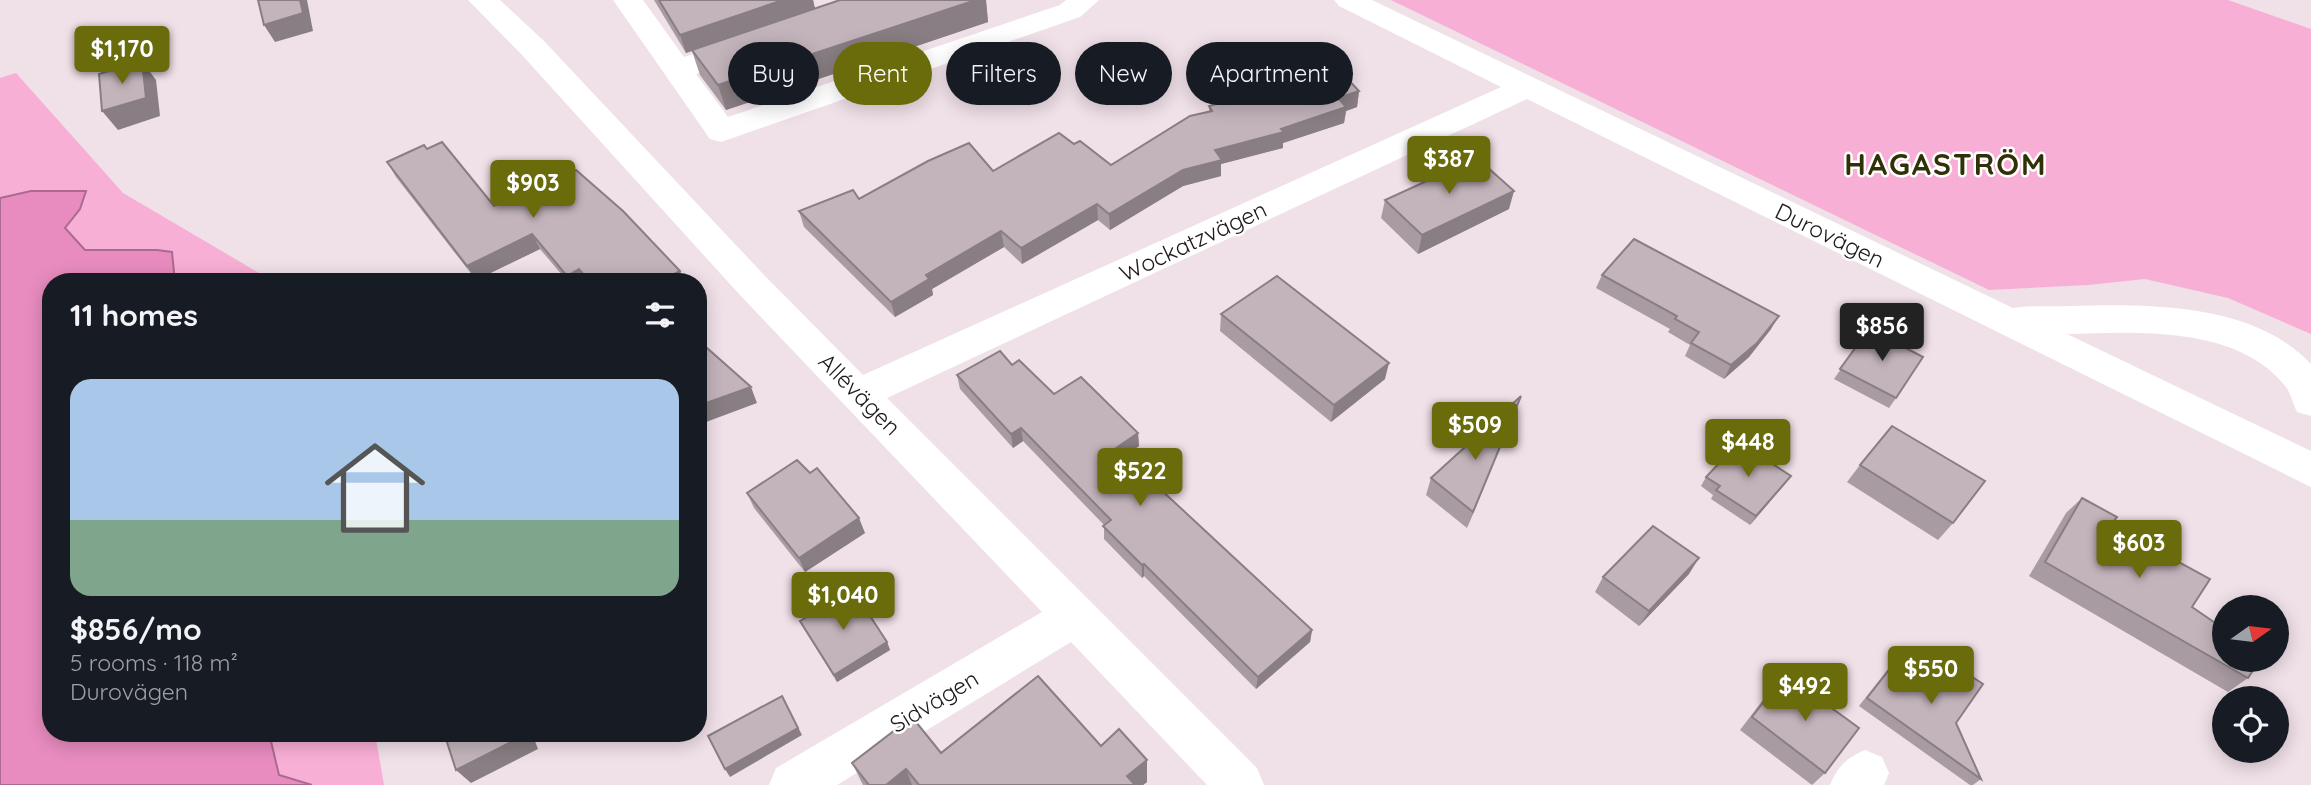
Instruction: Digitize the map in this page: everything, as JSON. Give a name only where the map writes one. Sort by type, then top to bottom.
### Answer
[{"type":"street","name":"Allévägen","points":[[483,0],[533,48],[752,285],[1240,785]]},
{"type":"street","points":[[628,0],[721,131],[1070,11],[1084,0]]},
{"type":"street","name":"Durovägen","points":[[1349,0],[2303,466]]},
{"type":"street","points":[[677,70],[728,52]]},
{"type":"street","name":"Wockatzvägen","points":[[860,393],[1527,87]]},
{"type":"street","points":[[2007,321],[2168,320],[2203,327],[2244,340],[2278,356],[2304,382],[2311,401]]},
{"type":"street","points":[[2303,466],[2311,407]]},
{"type":"street","name":"Sidvägen","points":[[793,785],[848,771],[1074,616]]},
{"type":"shaded area","points":[[1391,0],[2228,0],[2311,29],[2311,334],[2228,298],[2145,279],[1989,290]]},
{"type":"shaded area","points":[[16,73],[123,193],[259,273],[174,273],[172,252],[85,250],[65,229],[80,209],[31,191],[0,198],[0,78]]},
{"type":"shaded area","points":[[31,191],[86,191],[80,209],[65,228],[85,250],[172,252],[174,273],[42,273],[42,742],[271,742],[279,775],[312,785],[0,785],[0,198]]},
{"type":"shaded area","points":[[271,742],[377,742],[384,785],[312,785],[279,775]]},
{"type":"building","points":[[258,0],[300,0],[303,13],[264,25]]},
{"type":"building","points":[[659,0],[783,0],[680,35]]},
{"type":"building","points":[[840,0],[976,0],[849,42],[833,42],[833,47],[819,52],[819,42],[728,42],[728,82],[718,85],[692,50]]},
{"type":"building","points":[[142,61],[146,98],[102,111],[99,74]]},
{"type":"building","points":[[1209,106],[1346,107],[1281,129],[1284,132],[1215,150],[1222,160],[1183,170],[1109,214],[1097,204],[1021,248],[1001,231],[926,275],[929,279],[891,302],[799,211],[853,190],[859,199],[928,161],[969,143],[993,171],[1059,133],[1074,144],[1080,141],[1111,165],[1190,116],[1212,111]]},
{"type":"building","points":[[442,142],[494,206],[576,170],[623,211],[680,271],[582,273],[579,269],[564,273],[532,234],[467,266],[387,162],[424,145],[427,149]]},
{"type":"building","points":[[1477,158],[1514,191],[1422,235],[1385,200]]},
{"type":"building","points":[[1634,239],[1779,316],[1757,343],[1731,365],[1691,343],[1699,332],[1675,319],[1677,316],[1602,275]]},
{"type":"building","points":[[1277,276],[1389,363],[1334,405],[1221,314]]},
{"type":"building","points":[[1869,329],[1923,357],[1896,398],[1840,369]]},
{"type":"building","points":[[707,348],[751,387],[707,403]]},
{"type":"building","points":[[1000,351],[1012,365],[1019,360],[1054,394],[1081,377],[1138,433],[1116,448],[1312,630],[1258,677],[1103,526],[1111,520],[1021,428],[1011,434],[957,375]]},
{"type":"building","points":[[1521,396],[1473,512],[1431,478]]},
{"type":"building","points":[[1892,426],[1985,481],[1953,523],[1860,465]]},
{"type":"building","points":[[1739,442],[1791,476],[1756,516],[1716,490],[1720,486],[1706,477]]},
{"type":"building","points":[[797,460],[810,473],[817,468],[859,518],[799,558],[747,493]]},
{"type":"building","points":[[2082,498],[2117,517],[2111,525],[2210,579],[2192,607],[2212,621],[2212,657],[2045,562]]},
{"type":"building","points":[[1653,526],[1699,558],[1649,611],[1603,577]]},
{"type":"building","points":[[853,590],[887,642],[834,675],[800,621]]},
{"type":"building","points":[[1945,659],[1983,684],[1956,723],[1981,779],[1867,698],[1896,661],[1926,681]]},
{"type":"building","points":[[2238,672],[2252,672],[2248,678]]},
{"type":"building","points":[[1785,674],[1859,728],[1825,773],[1752,717]]},
{"type":"building","points":[[1038,676],[1101,746],[1119,729],[1147,760],[1127,776],[1135,785],[919,785],[906,769],[886,785],[869,785],[852,763],[912,717],[941,753]]},
{"type":"building","points":[[782,696],[798,728],[725,769],[708,736]]},
{"type":"building","points":[[447,742],[511,742],[456,770]]},
{"type":"district","name":"HAGASTRÖM","points":[[1946,164]]}]
